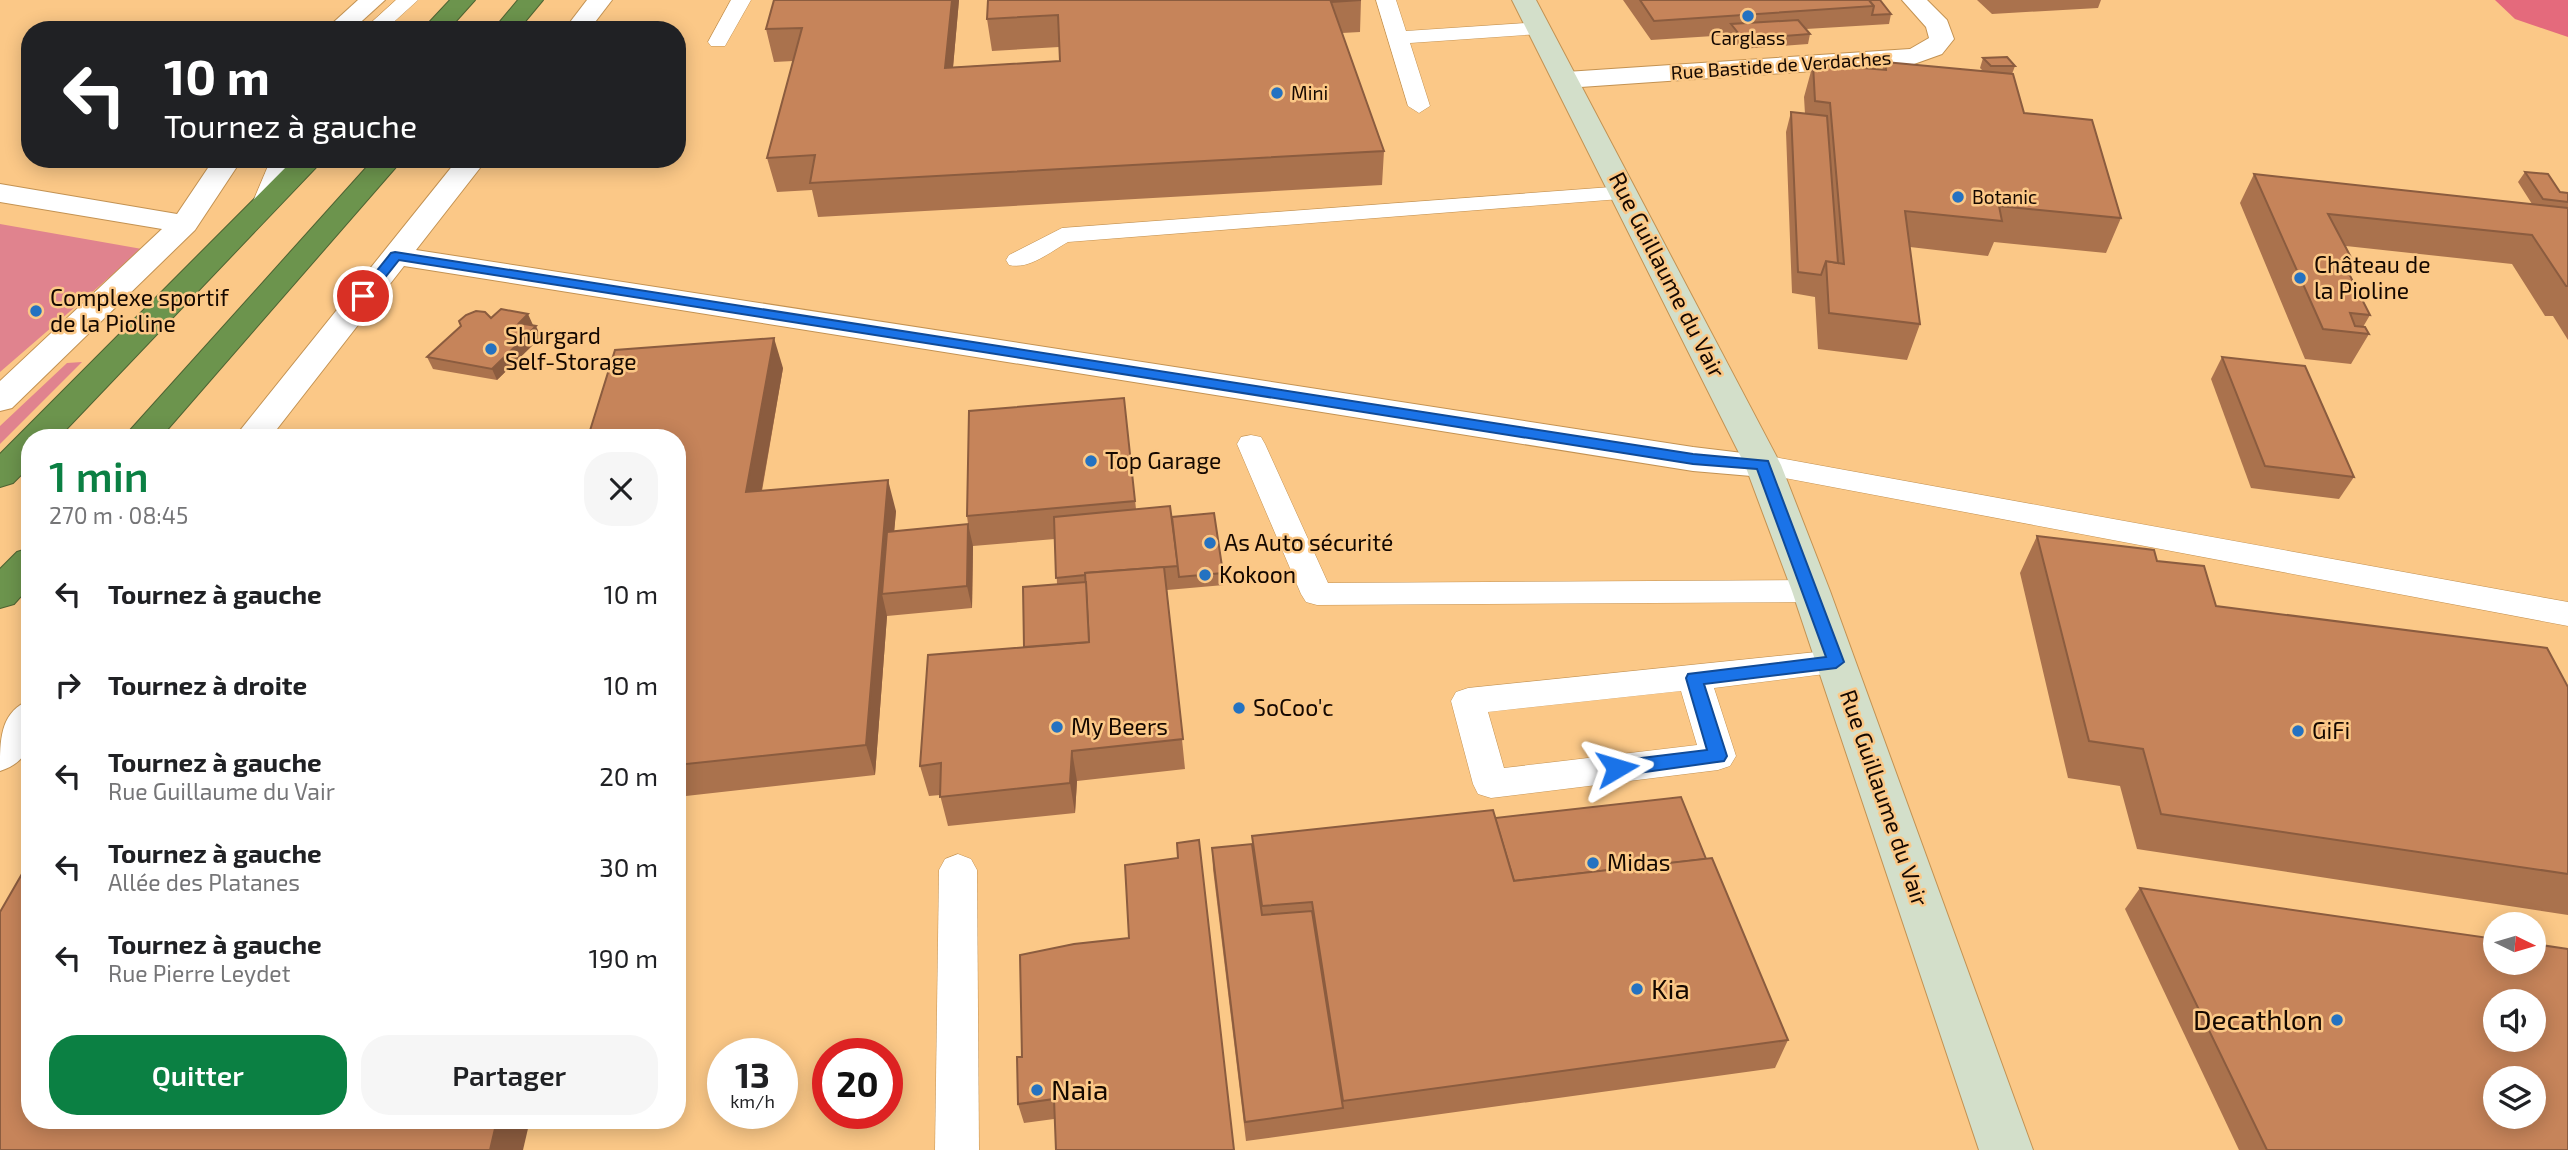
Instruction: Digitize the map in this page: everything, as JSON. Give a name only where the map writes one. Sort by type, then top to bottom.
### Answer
[{"type":"highway","points":[[443,21],[463,0]]},
{"type":"highway","points":[[513,21],[531,0]]},
{"type":"highway","points":[[46,429],[302,168]]},
{"type":"highway","points":[[149,429],[382,168]]},
{"type":"highway","points":[[0,475],[21,454]]},
{"type":"main road","name":"Rue Guillaume du Vair","points":[[1532,14],[1763,465],[1811,591],[2006,1150]]},
{"type":"street","points":[[348,21],[373,0]]},
{"type":"street","points":[[583,21],[600,0]]},
{"type":"street","name":"Rue Bastide de Verdaches","points":[[1566,80],[1914,56],[1933,49],[1942,39],[1938,25],[1914,0]]},
{"type":"street","points":[[0,400],[185,224],[222,168]]},
{"type":"street","points":[[258,429],[466,168]]},
{"type":"street","points":[[0,192],[185,224]]},
{"type":"street","points":[[395,256],[1693,459],[1763,465]]},
{"type":"street","points":[[0,754],[21,727]]},
{"type":"lane","points":[[384,21],[408,0]]},
{"type":"lane","points":[[719,42],[741,0]]},
{"type":"lane","points":[[1386,0],[1419,106]]},
{"type":"lane","points":[[1398,38],[1532,14]]},
{"type":"lane","points":[[261,211],[279,168]]},
{"type":"lane","points":[[1018,260],[1062,235],[1625,193]]},
{"type":"lane","points":[[1251,444],[1317,594],[1811,591]]},
{"type":"lane","points":[[1763,465],[2568,614]]},
{"type":"lane","points":[[1694,678],[1718,756],[1491,784],[1468,701],[1836,662]]},
{"type":"lane","points":[[957,1150],[958,870]]},
{"type":"shaded area","points":[[2495,0],[2568,0],[2568,37],[2515,19]]},
{"type":"shaded area","name":"Complexe sportif de la Pioline","points":[[0,224],[142,249],[0,372]]},
{"type":"shaded area","points":[[82,362],[0,444],[0,426],[67,363]]},
{"type":"building","points":[[774,0],[952,0],[945,68],[1060,61],[1058,15],[987,19],[988,0],[1361,0],[1331,2],[1384,151],[810,183],[815,155],[767,158],[802,28],[766,29]]},
{"type":"building","points":[[1640,0],[1869,0],[1874,6],[1654,21]]},
{"type":"building","points":[[1869,0],[1880,0],[1891,14],[1872,15],[1874,6]]},
{"type":"building","points":[[1798,20],[1810,34],[1743,39],[1731,24]]},
{"type":"building","points":[[2007,57],[2015,66],[1991,66],[1983,58]]},
{"type":"building","name":"Botanic","points":[[1885,62],[2013,74],[2024,113],[2092,120],[2121,218],[1999,206],[2002,221],[1905,211],[1920,324],[1829,313],[1826,261],[1844,264],[1830,103],[1815,101],[1813,64],[1886,70]]},
{"type":"building","points":[[1791,112],[1827,116],[1838,263],[1826,261],[1821,275],[1798,272]]},
{"type":"building","points":[[2525,172],[2548,174],[2560,192],[2568,193],[2568,202],[2543,199]]},
{"type":"building","points":[[2254,174],[2568,208],[2568,286],[2532,235],[2328,214],[2354,263],[2343,262],[2370,315],[2350,313],[2355,326],[2365,327],[2369,334],[2323,329]]},
{"type":"building","points":[[501,309],[528,314],[519,323],[536,326],[492,369],[427,357],[461,326],[459,321],[466,315],[476,311],[485,312],[491,318]]},
{"type":"building","points":[[774,338],[746,492],[888,480],[866,745],[686,764],[686,429],[590,429],[615,350]]},
{"type":"building","points":[[2222,357],[2305,366],[2354,477],[2265,466]]},
{"type":"building","points":[[1124,398],[1135,501],[967,516],[969,411]]},
{"type":"building","points":[[1170,506],[1178,566],[1085,573],[1056,578],[1054,517]]},
{"type":"building","points":[[1214,513],[1223,573],[1179,577],[1172,517]]},
{"type":"building","points":[[968,524],[967,586],[882,594],[887,532]]},
{"type":"building","name":"GiFi","points":[[2037,536],[2154,550],[2157,561],[2204,566],[2216,606],[2547,648],[2568,687],[2568,874],[2161,814],[2143,749],[2089,741]]},
{"type":"building","name":"My Beers","points":[[1164,567],[1183,739],[1072,751],[1070,783],[940,797],[941,763],[920,766],[928,655],[1089,642],[1085,573]]},
{"type":"building","points":[[1086,582],[1089,642],[1024,647],[1023,587]]},
{"type":"building","points":[[1681,797],[1706,859],[1514,881],[1495,818]]},
{"type":"building","points":[[1493,810],[1514,881],[1712,858],[1788,1040],[1343,1101],[1312,902],[1262,906],[1252,836]]},
{"type":"building","points":[[1199,840],[1234,1150],[1056,1150],[1054,1099],[1018,1104],[1017,1057],[1022,1057],[1020,955],[1074,944],[1129,938],[1125,865],[1178,858],[1177,843]]},
{"type":"building","points":[[1252,844],[1262,915],[1312,911],[1343,1108],[1245,1122],[1212,848]]},
{"type":"building","points":[[21,876],[21,1129],[495,1129],[490,1150],[0,1150],[0,912]]},
{"type":"building","name":"Decathlon","points":[[2140,888],[2483,937],[2483,975],[2546,975],[2546,946],[2568,949],[2568,1150],[2267,1150]]},
{"type":"place","name":"Carglass","points":[[1748,16]]},
{"type":"place","name":"Mini","points":[[1277,93]]},
{"type":"place","name":"Botanic","points":[[1958,197]]},
{"type":"place","name":"Château de la Pioline","points":[[2300,278]]},
{"type":"place","name":"Complexe sportif de la Pioline","points":[[36,311]]},
{"type":"place","name":"Shurgard Self-Storage","points":[[491,349]]},
{"type":"place","name":"Top Garage","points":[[1091,461]]},
{"type":"place","name":"As Auto sécurité","points":[[1210,543]]},
{"type":"place","name":"Kokoon","points":[[1205,575]]},
{"type":"place","name":"SoCoo'c","points":[[1239,708]]},
{"type":"place","name":"My Beers","points":[[1057,727]]},
{"type":"place","name":"GiFi","points":[[2298,731]]},
{"type":"place","name":"Midas","points":[[1593,863]]},
{"type":"place","name":"Kia","points":[[1637,989]]},
{"type":"place","name":"Decathlon","points":[[2337,1020]]},
{"type":"place","name":"Naia","points":[[1037,1090]]},
{"type":"route","points":[[363,296],[395,256],[1693,459],[1763,465],[1836,662],[1694,678],[1718,756],[1617,768]]}]
